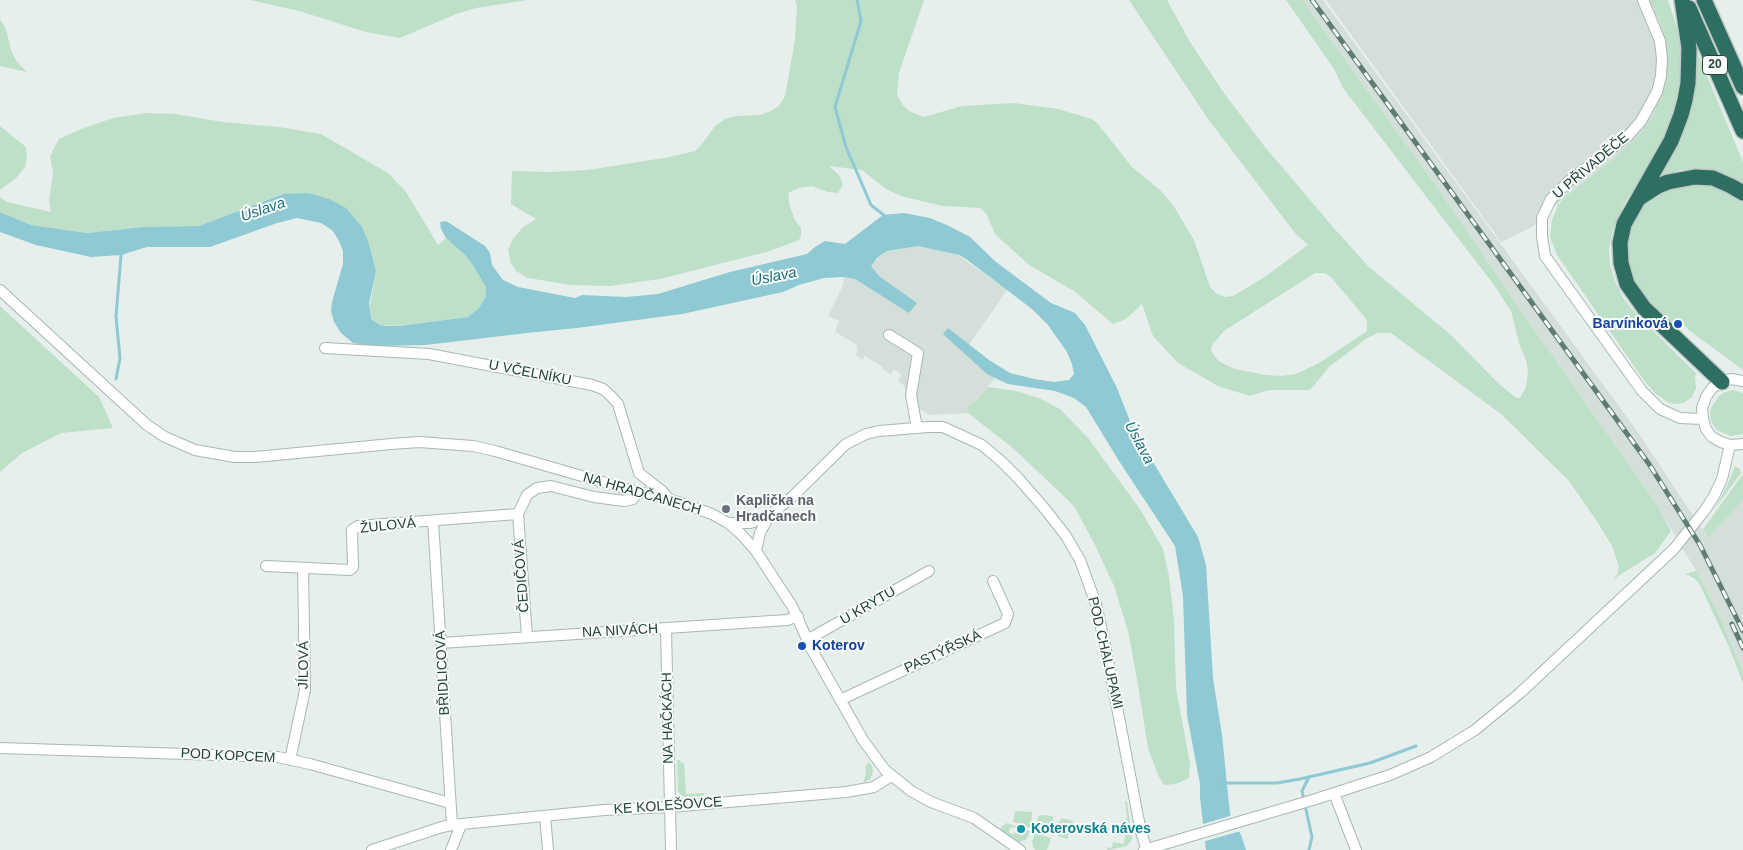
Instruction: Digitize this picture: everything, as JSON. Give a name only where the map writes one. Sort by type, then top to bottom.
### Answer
[{"type":"highway","name":"20","points":[[1683,0],[1719,72],[1743,131]]},
{"type":"highway","points":[[1683,0],[1689,48],[1688,83],[1682,114],[1671,141],[1624,224],[1620,243],[1621,263],[1627,284],[1644,308],[1722,382]]},
{"type":"highway","name":"20","points":[[1704,0],[1743,87]]},
{"type":"highway","points":[[1635,203],[1658,186],[1686,177],[1712,178],[1732,186],[1743,193]]},
{"type":"street","name":"U PŘIVADĚČE","points":[[1643,0],[1660,41],[1661,76],[1656,92],[1641,121],[1628,136],[1570,180],[1551,199],[1542,218],[1542,236],[1545,256],[1642,391],[1660,409],[1680,418],[1703,419]]},
{"type":"street","name":"NA HRADČANECH","points":[[0,290],[147,425],[165,437],[195,450],[235,457],[255,457],[419,442],[451,444],[495,451],[637,492],[669,499],[712,514],[728,523],[740,533],[756,551],[798,616],[807,640],[869,751],[891,776]]},
{"type":"street","points":[[728,523],[750,523],[769,516],[792,497],[846,444],[866,434],[879,431],[917,428],[911,395],[918,353],[889,335]]},
{"type":"street","name":"U VČELNÍKU","points":[[325,348],[429,354],[592,385],[603,389],[618,404],[639,472],[669,499]]},
{"type":"street","points":[[1743,381],[1731,380],[1722,382],[1712,388],[1702,408],[1706,429],[1712,436],[1730,445],[1743,444]]},
{"type":"street","name":"POD CHALUPAMI","points":[[917,428],[944,427],[982,446],[1001,461],[1045,509],[1066,536],[1080,560],[1096,604],[1146,850]]},
{"type":"street","points":[[1146,850],[1316,800],[1390,775],[1431,757],[1475,730],[1507,705],[1674,549],[1714,496],[1722,479],[1730,445]]},
{"type":"street","points":[[518,514],[528,495],[532,491],[544,486],[551,486],[594,497],[624,500],[633,499],[637,492]]},
{"type":"street","name":"ŽULOVÁ","points":[[266,566],[350,570],[353,567],[352,530],[358,526],[518,514]]},
{"type":"street","name":"ČEDIČOVÁ","points":[[518,514],[527,637]]},
{"type":"street","points":[[756,551],[760,533],[769,516]]},
{"type":"street","name":"BŘIDLICOVÁ","points":[[433,521],[451,826]]},
{"type":"street","name":"JÍLOVÁ","points":[[290,760],[304,690],[304,568]]},
{"type":"street","name":"U KRYTU","points":[[807,640],[929,571]]},
{"type":"street","name":"PASTÝŘSKÁ","points":[[840,700],[1005,623],[1008,614],[993,581]]},
{"type":"street","name":"NA NIVÁCH","points":[[441,643],[787,620],[798,616]]},
{"type":"street","name":"NA HAČKÁCH","points":[[666,629],[671,850]]},
{"type":"street","name":"POD KOPCEM","points":[[0,748],[278,757],[450,803]]},
{"type":"street","points":[[891,776],[911,791],[931,802],[974,818],[1020,850]]},
{"type":"street","name":"KE KOLEŠOVCE","points":[[372,850],[451,826],[604,810],[670,807],[846,792],[874,788],[891,776]]},
{"type":"street","points":[[1334,794],[1356,850]]},
{"type":"street","points":[[545,816],[548,850]]},
{"type":"street","points":[[451,826],[451,850]]},
{"type":"shaded area","points":[[1302,0],[1323,0],[1637,431],[1708,538],[1743,500],[1743,672],[1718,613],[1657,505],[1437,187]]},
{"type":"shaded area","points":[[1326,0],[1660,0],[1675,42],[1652,128],[1565,197],[1532,227],[1501,242]]},
{"type":"shaded area","points":[[918,246],[958,255],[1007,290],[965,353],[987,374],[995,378],[977,400],[968,405],[968,413],[930,415],[906,402],[905,386],[898,382],[901,374],[894,370],[891,374],[865,356],[862,360],[855,355],[858,349],[857,345],[835,332],[839,321],[828,316],[843,285],[844,277],[855,278],[887,251]]},
{"type":"green space","points":[[250,0],[528,0],[476,8],[456,14],[400,38],[366,32],[299,11]]},
{"type":"green space","points":[[795,0],[924,0],[899,73],[897,95],[909,111],[924,117],[962,106],[1014,103],[1058,109],[1092,119],[1132,167],[1161,191],[1173,205],[1194,240],[1210,287],[1217,294],[1225,297],[1233,296],[1263,278],[1308,245],[1295,233],[1208,119],[1129,0],[1167,0],[1190,42],[1224,93],[1265,147],[1333,227],[1369,267],[1451,335],[1499,384],[1515,397],[1520,398],[1526,387],[1528,371],[1511,311],[1494,285],[1343,88],[1334,69],[1286,0],[1302,0],[1437,187],[1657,505],[1671,531],[1655,553],[1612,580],[1617,575],[1619,567],[1612,546],[1569,481],[1501,414],[1391,333],[1378,333],[1367,338],[1329,367],[1310,390],[1269,390],[1250,396],[1218,386],[1178,363],[1153,336],[1142,304],[1126,319],[1113,324],[1074,291],[1029,265],[995,234],[987,215],[981,208],[942,206],[901,196],[886,189],[862,170],[829,166],[839,175],[843,185],[838,193],[828,192],[812,186],[799,188],[788,193],[790,207],[795,220],[801,228],[801,235],[799,240],[770,251],[660,279],[610,286],[571,285],[528,278],[516,271],[511,263],[508,250],[512,240],[523,227],[536,219],[511,204],[512,171],[588,170],[670,157],[695,151],[715,126],[725,119],[736,116],[760,115],[771,111],[779,106],[785,96],[795,40],[797,5]],"holes":[[[1315,273],[1324,273],[1330,276],[1367,320],[1367,331],[1319,363],[1296,374],[1266,375],[1235,369],[1220,362],[1215,357],[1211,350],[1212,345],[1224,331]]]},
{"type":"green space","points":[[1650,0],[1668,0],[1679,34],[1683,58],[1683,76],[1675,115],[1660,148],[1624,204],[1613,229],[1609,249],[1610,264],[1623,298],[1637,315],[1697,374],[1695,376],[1696,389],[1691,398],[1683,403],[1676,404],[1669,403],[1656,394],[1645,382],[1557,255],[1550,237],[1552,220],[1558,205],[1565,197],[1640,135],[1654,114],[1665,79],[1665,48],[1663,29]]},
{"type":"green space","points":[[0,19],[6,29],[11,50],[17,62],[27,72],[0,66]]},
{"type":"green space","points":[[1693,42],[1743,162],[1743,185],[1731,177],[1715,171],[1697,169],[1679,170],[1655,180],[1673,150]]},
{"type":"green space","points":[[147,113],[175,114],[321,134],[388,173],[406,192],[438,245],[446,238],[465,255],[482,279],[486,287],[486,296],[479,308],[468,317],[400,326],[380,325],[371,319],[369,310],[376,271],[369,244],[282,194],[199,226],[143,227],[87,233],[31,225],[0,212],[0,197],[7,202],[51,212],[49,201],[53,173],[50,156],[59,139],[113,118]]},
{"type":"green space","points":[[0,126],[26,147],[27,157],[25,167],[16,178],[0,190]]},
{"type":"green space","points":[[1678,184],[1720,186],[1743,201],[1743,370],[1690,331],[1677,318],[1673,322],[1657,313],[1642,296],[1629,274],[1627,237],[1635,215],[1661,190]]},
{"type":"green space","points":[[0,306],[99,397],[113,428],[61,433],[22,453],[0,472]]},
{"type":"green space","points":[[988,387],[1016,391],[1039,398],[1060,409],[1088,438],[1140,509],[1163,549],[1169,576],[1174,620],[1176,688],[1190,764],[1189,778],[1176,784],[1164,785],[1158,775],[1148,748],[1128,631],[1114,586],[1074,506],[1014,449],[968,413],[968,405],[977,400]]},
{"type":"green space","points":[[1733,390],[1743,393],[1743,434],[1730,436],[1717,430],[1710,416],[1711,408],[1719,396]]},
{"type":"green space","points":[[1735,466],[1740,469],[1741,473],[1714,510],[1727,486]]},
{"type":"green space","points":[[1743,474],[1743,500],[1708,538],[1703,529]]},
{"type":"green space","points":[[1696,571],[1718,613],[1743,672],[1743,683],[1729,647],[1699,583],[1694,578],[1685,574]]},
{"type":"green space","points":[[677,760],[684,763],[686,794],[704,793],[704,796],[685,797],[678,791]]},
{"type":"green space","points":[[869,762],[873,773],[870,779],[863,783],[866,774],[865,767]]},
{"type":"green space","points":[[1125,801],[1127,801],[1132,839],[1127,846],[1107,850],[1108,847],[1112,848],[1113,842],[1124,844],[1127,817]]},
{"type":"green space","points":[[1015,811],[1032,812],[1031,828],[1013,822]]},
{"type":"green space","points":[[1038,816],[1053,816],[1052,834],[1036,829]]},
{"type":"green space","points":[[1061,818],[1073,821],[1067,839],[1058,836],[1058,821],[1060,822]]},
{"type":"green space","points":[[1007,823],[1019,827],[1018,829],[1012,827],[1009,829],[1009,832],[1012,834],[1020,831],[1021,828],[1030,831],[1027,839],[1019,842],[1001,830],[1001,827]]},
{"type":"green space","points":[[1035,833],[1051,838],[1047,850],[1035,850],[1032,842]]},
{"type":"water","name":"Úslava","points":[[308,193],[329,199],[346,208],[362,227],[369,244],[376,271],[369,303],[371,319],[380,325],[388,326],[468,317],[479,308],[486,296],[486,287],[474,267],[465,255],[446,238],[441,229],[440,222],[446,221],[485,246],[490,253],[492,265],[503,280],[518,287],[575,298],[582,295],[626,297],[658,294],[730,272],[807,254],[825,241],[845,244],[883,215],[904,213],[930,218],[970,237],[996,262],[1051,303],[1075,313],[1085,325],[1117,388],[1130,421],[1198,537],[1206,565],[1213,678],[1222,735],[1230,814],[1241,835],[1246,850],[1206,850],[1200,784],[1187,715],[1183,596],[1175,546],[1086,407],[1074,398],[1055,391],[1008,384],[987,374],[943,334],[948,328],[989,360],[1010,373],[1054,382],[1069,380],[1074,374],[1067,352],[1048,325],[1032,309],[966,259],[959,255],[918,246],[887,251],[877,258],[871,266],[879,276],[917,303],[909,313],[855,279],[844,277],[824,278],[783,292],[682,314],[425,345],[372,346],[353,343],[341,333],[334,322],[331,311],[332,302],[343,264],[343,251],[332,230],[321,223],[297,218],[277,223],[210,247],[147,247],[121,255],[91,257],[36,245],[0,232],[0,212],[31,225],[87,233],[143,227],[199,226],[283,194]]},
{"type":"pier","points":[[1233,815],[1241,831],[1202,842],[1200,825]]},
{"type":"waterway","points":[[857,0],[861,21],[835,107],[846,147],[871,205],[885,216]]},
{"type":"waterway","points":[[116,379],[120,358],[116,317],[121,255],[124,252]]},
{"type":"waterway","points":[[1224,783],[1277,783],[1300,779],[1370,763],[1416,746]]},
{"type":"waterway","points":[[1309,777],[1302,791],[1312,837],[1309,850]]},
{"type":"railway","points":[[1312,0],[1649,464],[1700,545],[1743,631]]},
{"type":"railway","points":[[1732,624],[1743,648]]},
{"type":"place","name":"Barvínková","points":[[1678,324]]},
{"type":"place","name":"Kaplička na Hradčanech","points":[[726,509]]},
{"type":"place","name":"Koterov","points":[[802,646]]},
{"type":"place","name":"Koterovská náves","points":[[1021,829]]}]
